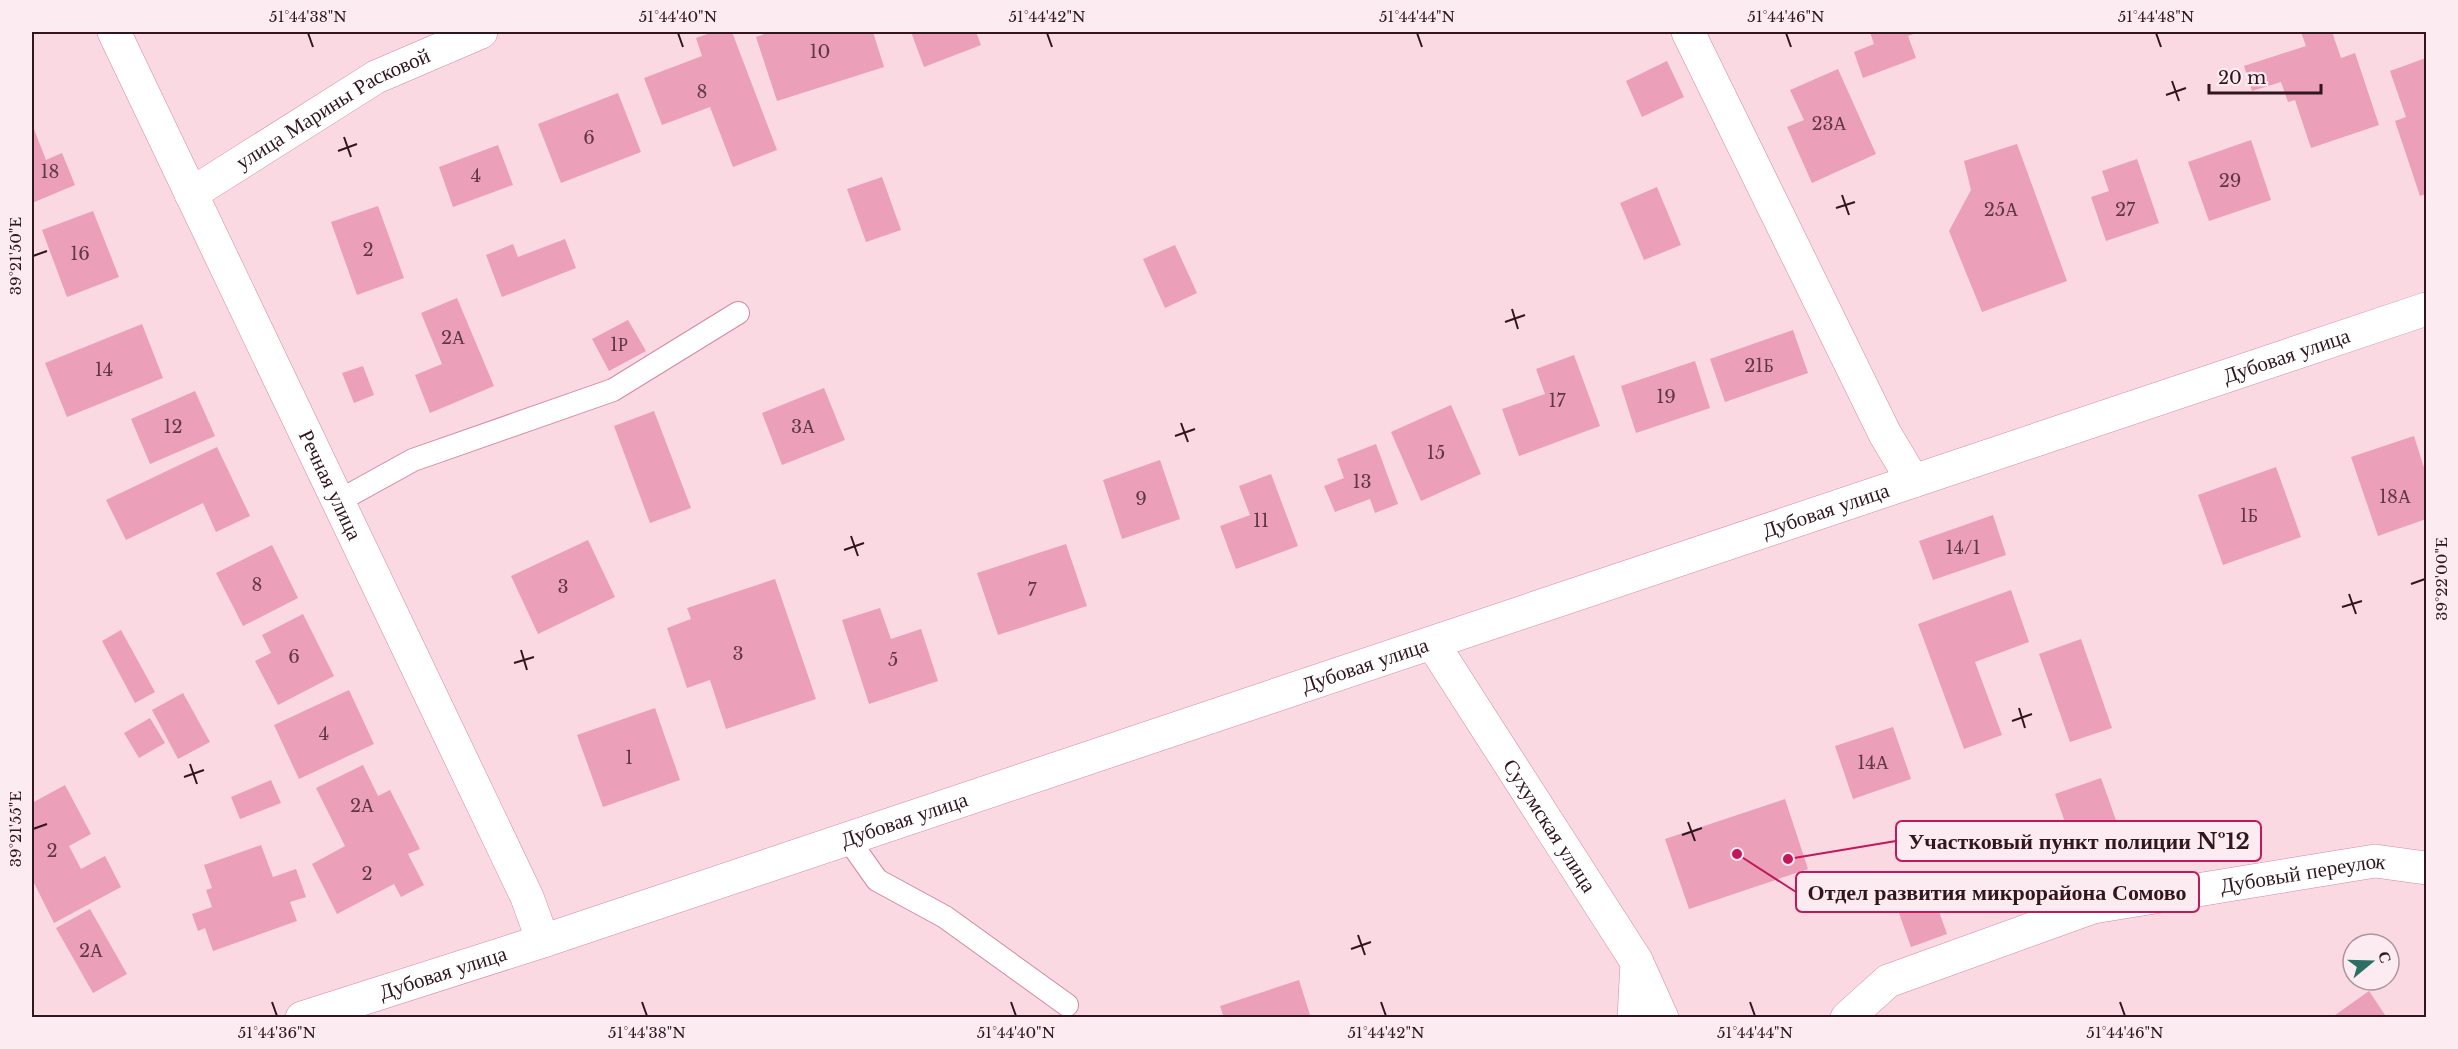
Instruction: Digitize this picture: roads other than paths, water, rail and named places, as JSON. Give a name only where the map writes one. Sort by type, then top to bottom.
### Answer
[{"type":"street","name":"Речная улица","points":[[114,32],[527,897],[543,941]]},
{"type":"street","name":"улица Марины Расковой","points":[[191,194],[376,77],[481,32]]},
{"type":"street","points":[[1688,32],[1885,434],[1913,481]]},
{"type":"street","name":"Дубовая улица","points":[[302,1017],[543,941],[2427,309]]},
{"type":"street","name":"Сухумская улица","points":[[1433,644],[1636,962]]},
{"type":"street","name":"Дубовый переулок","points":[[1847,1017],[1888,981],[2093,907],[2375,861],[2427,868]]},
{"type":"street","points":[[1634,1017],[1636,962]]},
{"type":"street","points":[[1636,962],[1662,1017]]},
{"type":"lane","points":[[337,501],[413,460],[613,390],[738,313]]},
{"type":"lane","points":[[848,839],[877,880],[945,916],[1067,1005]]},
{"type":"place","name":"Отдел развития микрорайона Сомово","points":[[1737,854]]},
{"type":"place","name":"Участковый пункт полиции №12","points":[[1788,859]]}]
